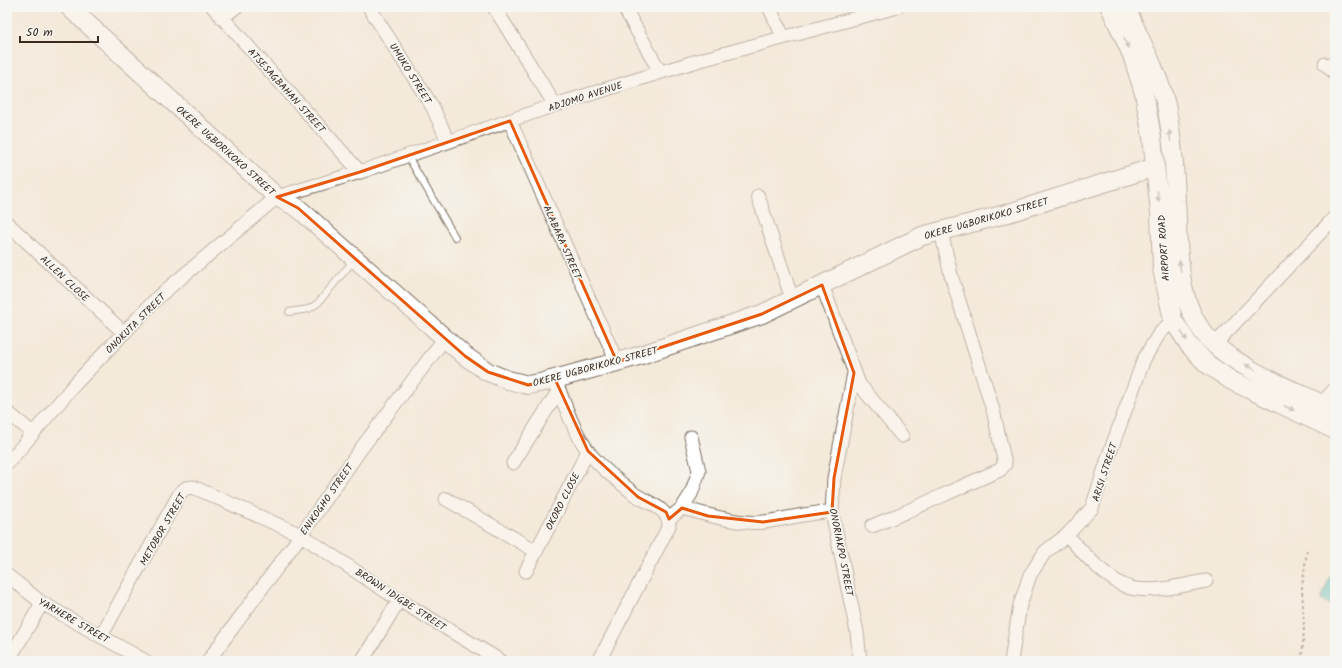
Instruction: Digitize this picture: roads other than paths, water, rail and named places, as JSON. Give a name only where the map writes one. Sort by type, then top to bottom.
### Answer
[{"type":"street","name":"OKERE UGBORIKOKO STREET","points":[[69,7],[277,197],[298,208],[465,356],[488,372],[508,380],[528,385],[556,384],[617,362],[762,314],[922,236],[1002,215],[1155,167]]},
{"type":"street","name":"ATSESAGBAHAN STREET","points":[[213,7],[360,172]]},
{"type":"street","points":[[222,18],[236,7]]},
{"type":"street","name":"UMUKO STREET","points":[[369,7],[432,106],[448,141]]},
{"type":"street","points":[[494,7],[555,105]]},
{"type":"street","points":[[624,7],[660,72]]},
{"type":"street","points":[[769,7],[783,36]]},
{"type":"street","name":"ADJOMO AVENUE","points":[[277,197],[360,172],[555,105],[660,72],[783,36],[893,7]]},
{"type":"street","name":"AIRPORT ROAD","points":[[1110,7],[1132,55],[1144,93],[1152,137],[1160,213],[1162,269],[1173,320],[1189,345],[1207,364],[1232,381],[1335,430]]},
{"type":"street","name":"AIRPORT ROAD","points":[[1126,7],[1156,73],[1166,105],[1176,199],[1178,247],[1185,291],[1197,323],[1224,352],[1252,369],[1328,406]]},
{"type":"street","name":"ALABARA STREET","points":[[510,121],[617,362]]},
{"type":"street","points":[[758,196],[792,299]]},
{"type":"street","name":"ONOKUTA STREET","points":[[7,464],[74,384],[158,297],[277,197]]},
{"type":"street","points":[[1215,344],[1335,217]]},
{"type":"street","name":"ALLEN CLOSE","points":[[7,223],[124,333]]},
{"type":"street","points":[[872,526],[924,505],[950,491],[1000,470],[1005,464],[993,410],[951,275],[941,231]]},
{"type":"street","points":[[822,285],[854,373],[860,384],[902,436]]},
{"type":"street","name":"ARISI STREET","points":[[1011,661],[1020,605],[1030,574],[1045,552],[1067,535],[1092,508],[1110,452],[1144,359],[1159,334],[1173,320]]},
{"type":"street","name":"ENIKOGHO STREET","points":[[208,661],[301,535],[360,450],[445,338]]},
{"type":"street","name":"ONORIAKPO STREET","points":[[854,373],[834,478],[832,512],[857,632],[860,661]]},
{"type":"street","points":[[556,384],[567,411],[588,451],[605,469],[638,497],[666,512],[669,519],[669,526],[599,661]]},
{"type":"street","points":[[513,463],[556,384]]},
{"type":"street","points":[[1328,406],[1335,389]]},
{"type":"street","points":[[7,412],[33,433]]},
{"type":"street","points":[[669,519],[682,508],[691,494],[700,471],[691,437]]},
{"type":"street","name":"OKORO CLOSE","points":[[526,571],[588,451]]},
{"type":"street","name":"METOBOR STREET","points":[[101,636],[180,493],[186,488],[193,487],[301,535]]},
{"type":"street","points":[[446,499],[536,552]]},
{"type":"street","points":[[682,508],[708,516],[763,522],[818,512],[832,512]]},
{"type":"street","name":"BROWN IDIGBE STREET","points":[[301,535],[336,556],[399,600],[501,661]]},
{"type":"street","points":[[1067,535],[1095,565],[1116,580],[1135,589],[1166,588],[1206,581]]},
{"type":"street","name":"YARHERE STREET","points":[[7,575],[42,603],[145,661]]},
{"type":"street","points":[[362,661],[399,600]]},
{"type":"street","points":[[8,661],[42,603]]},
{"type":"lane","points":[[408,155],[455,237]]},
{"type":"lane","points":[[289,312],[309,309],[318,303],[356,259]]},
{"type":"water","points":[[1330,575],[1335,577],[1335,596],[1331,606],[1321,600]]}]
